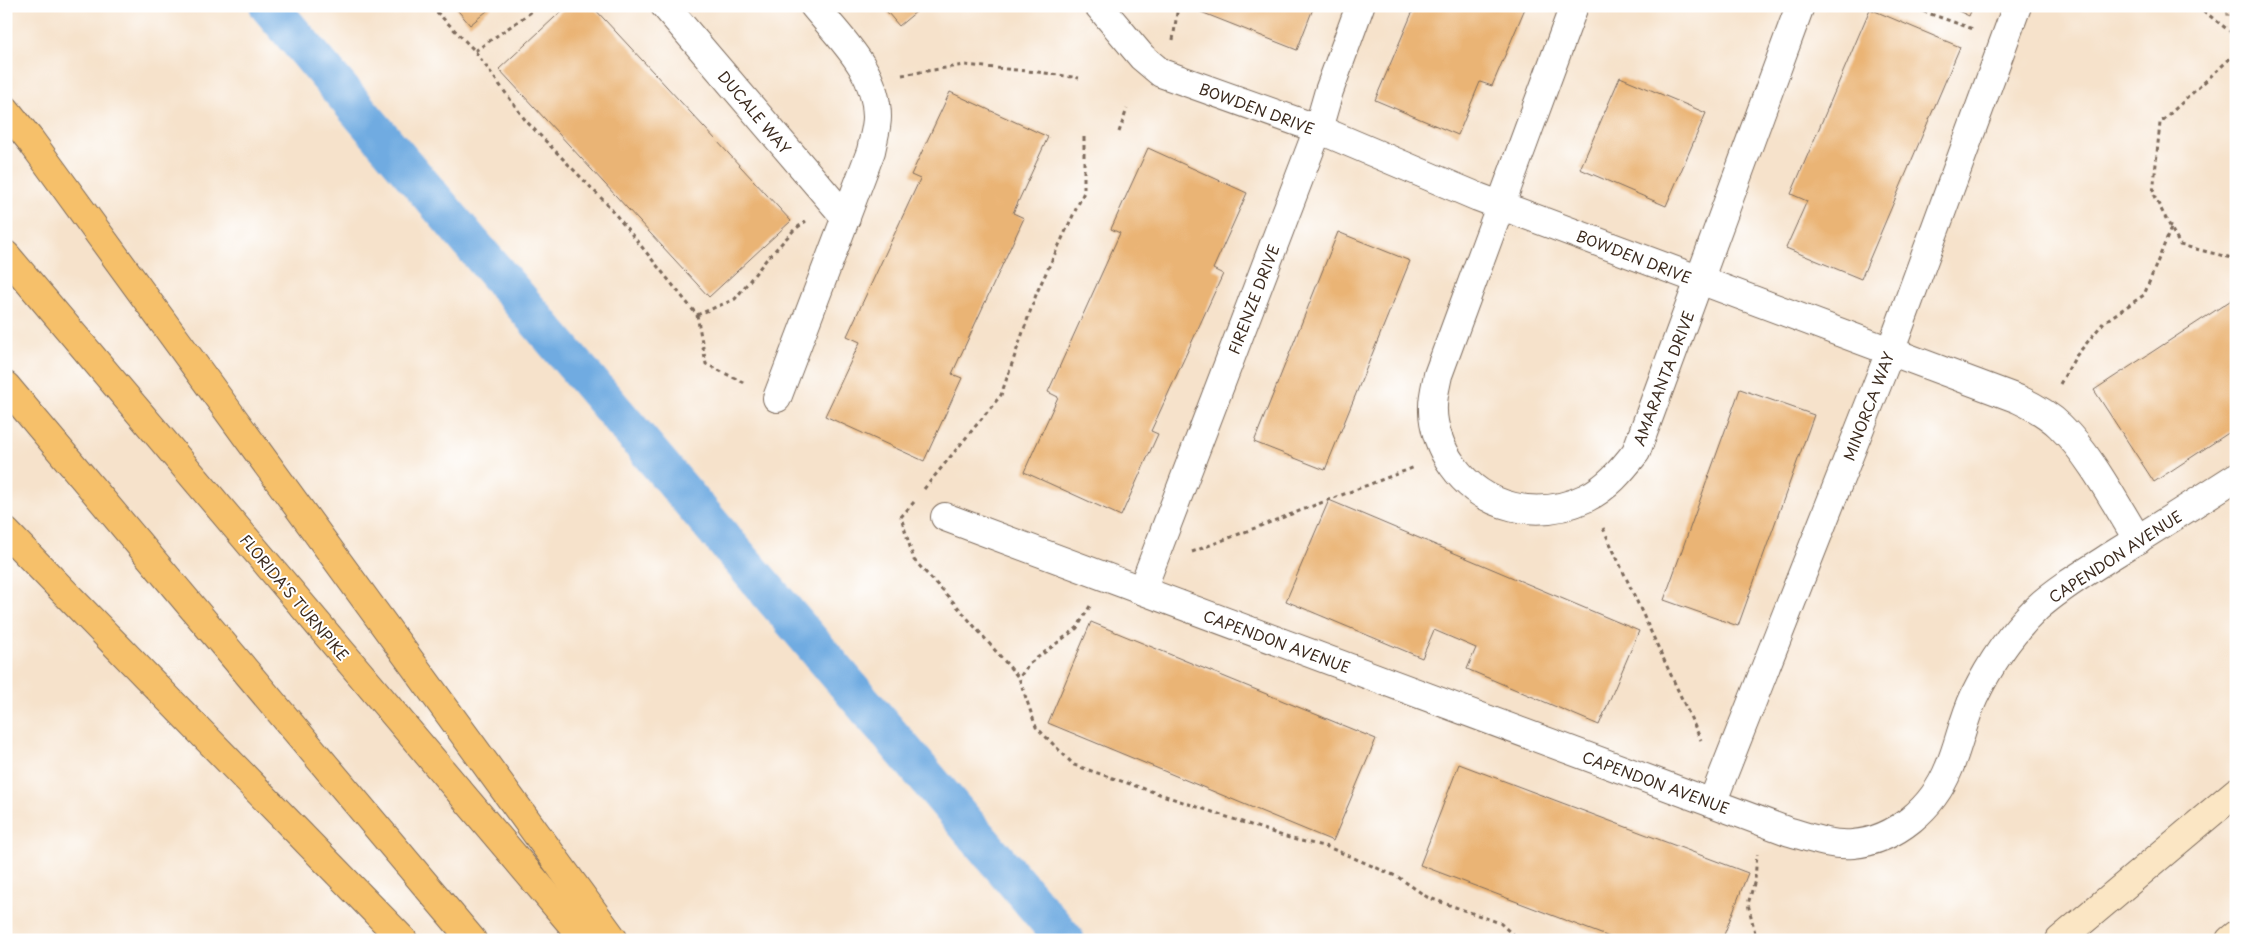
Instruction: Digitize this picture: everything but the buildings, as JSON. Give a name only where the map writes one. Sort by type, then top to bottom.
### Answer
[{"type":"highway","points":[[6,110],[55,174],[614,940]]},
{"type":"highway","name":"FLORIDA'S TURNPIKE","points":[[6,255],[584,940]]},
{"type":"highway","points":[[6,386],[472,940]]},
{"type":"highway","points":[[6,532],[403,940]]},
{"type":"main road","points":[[2060,940],[2236,792]]},
{"type":"main road","points":[[2230,940],[2236,935]]},
{"type":"street","name":"DUCALE WAY","points":[[665,6],[838,210]]},
{"type":"street","points":[[777,398],[838,210],[871,151],[877,117],[872,85],[861,62],[814,6]]},
{"type":"street","name":"BOWDEN DRIVE","points":[[1100,6],[1142,58],[1161,73],[1318,129],[1500,206],[2018,399],[2042,410],[2060,425],[2079,448],[2138,540]]},
{"type":"street","name":"FIRENZE DRIVE","points":[[1142,590],[1318,129],[1329,91],[1360,6]]},
{"type":"street","name":"AMARANTA DRIVE","points":[[1574,6],[1438,375],[1433,406],[1444,453],[1459,474],[1474,490],[1493,501],[1512,507],[1537,510],[1564,506],[1587,498],[1607,485],[1636,452],[1800,6]]},
{"type":"street","name":"MINORCA WAY","points":[[1712,803],[1890,352],[2017,6]]},
{"type":"street","name":"CAPENDON AVENUE","points":[[944,517],[1712,803],[1820,841],[1851,844],[1872,841],[1899,830],[1937,792],[1949,769],[1974,698],[1996,655],[2015,631],[2038,607],[2068,584],[2236,477]]},
{"type":"path","points":[[431,6],[475,51],[526,121],[607,204],[697,315],[706,364],[777,398]]},
{"type":"path","points":[[475,51],[540,6]]},
{"type":"path","points":[[1173,41],[1178,6]]},
{"type":"path","points":[[1908,6],[2004,40]]},
{"type":"path","points":[[2197,6],[2236,36]]},
{"type":"path","points":[[2236,53],[2160,124],[2153,194],[2180,245],[2232,258],[2236,256]]},
{"type":"path","points":[[872,85],[903,75],[964,65],[1079,78]]},
{"type":"path","points":[[1119,132],[1127,109]]},
{"type":"path","points":[[924,490],[1001,395],[1037,292],[1084,192],[1084,134]]},
{"type":"path","points":[[697,315],[735,299],[766,260],[794,230],[838,210]]},
{"type":"path","points":[[2059,386],[2076,356],[2104,322],[2144,295],[2171,227]]},
{"type":"path","points":[[1182,555],[1419,465]]},
{"type":"path","points":[[918,497],[901,517],[914,560],[956,604],[1019,678],[1036,727],[1074,765],[1292,839],[1328,847],[1346,854],[1398,877],[1427,897],[1500,923],[1519,940]]},
{"type":"path","points":[[1602,527],[1704,747]]},
{"type":"path","points":[[1019,678],[1029,664],[1077,628],[1091,603]]},
{"type":"path","points":[[1754,940],[1756,937],[1748,904],[1755,880],[1758,853]]},
{"type":"waterway","points":[[269,6],[1065,940]]}]
